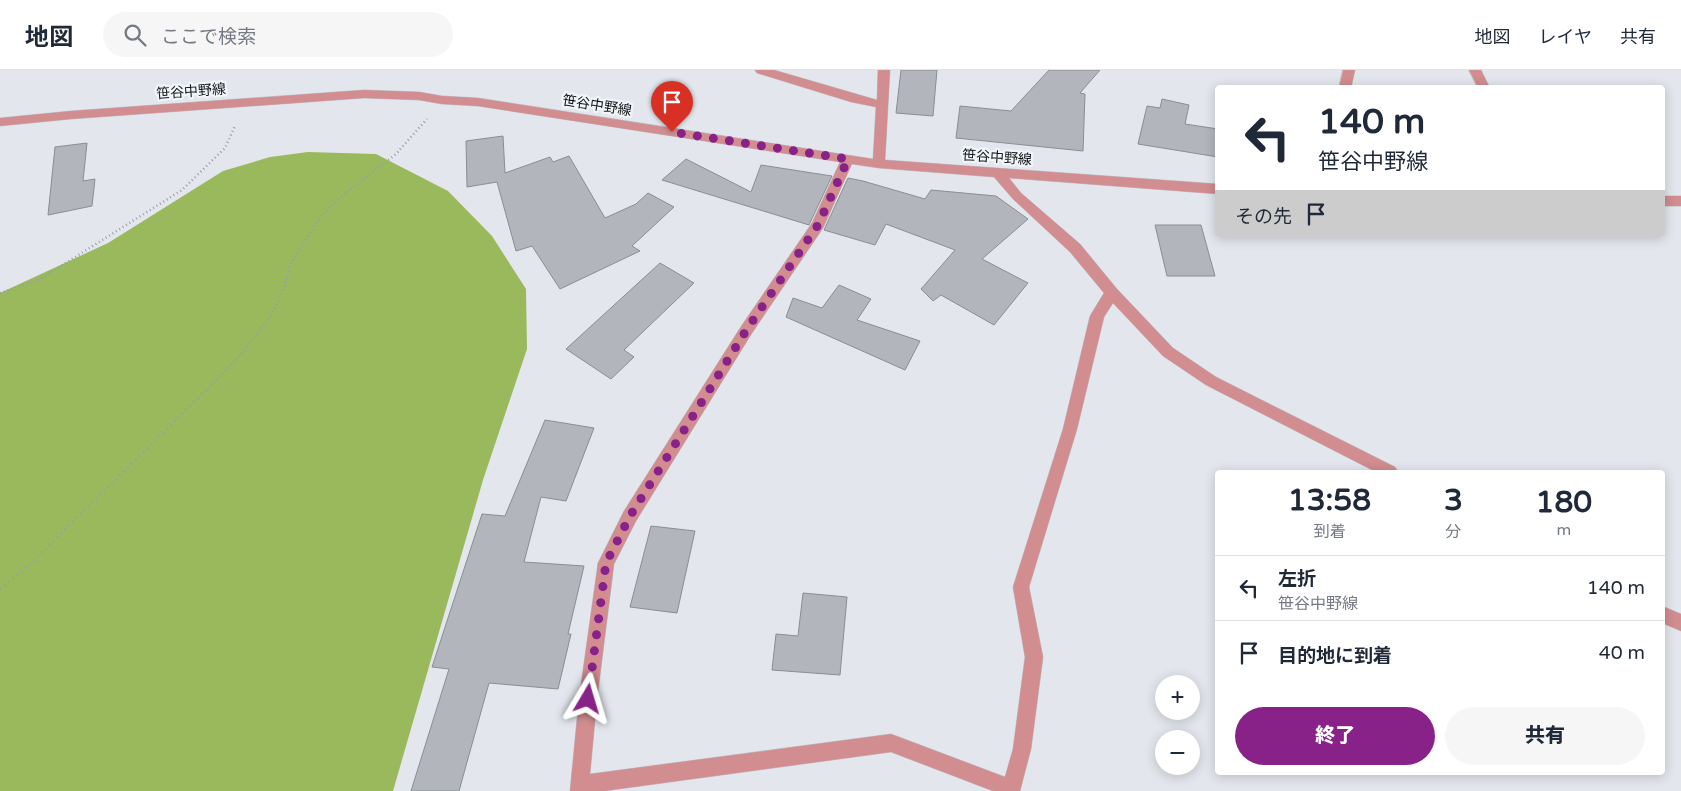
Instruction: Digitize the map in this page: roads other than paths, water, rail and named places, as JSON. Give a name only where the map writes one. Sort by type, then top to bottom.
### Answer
[{"type":"street","points":[[761,70],[855,99],[883,105]]},
{"type":"street","points":[[879,164],[884,70]]},
{"type":"street","points":[[1346,85],[1349,70]]},
{"type":"street","points":[[1475,70],[1482,85]]},
{"type":"street","name":"笹谷中野線","points":[[0,122],[364,94],[419,96],[442,100],[478,102],[879,164],[1215,189]]},
{"type":"street","points":[[848,159],[818,225],[716,378],[630,516],[606,563],[588,699],[580,788],[890,743],[1011,790],[1022,749],[1034,657],[1021,587],[1070,429],[1097,316],[1112,293]]},
{"type":"street","points":[[997,172],[1018,196],[1075,248],[1112,293],[1168,352],[1211,381],[1386,470]]},
{"type":"street","points":[[1665,201],[1681,201]]},
{"type":"street","points":[[1665,615],[1681,623]]}]
